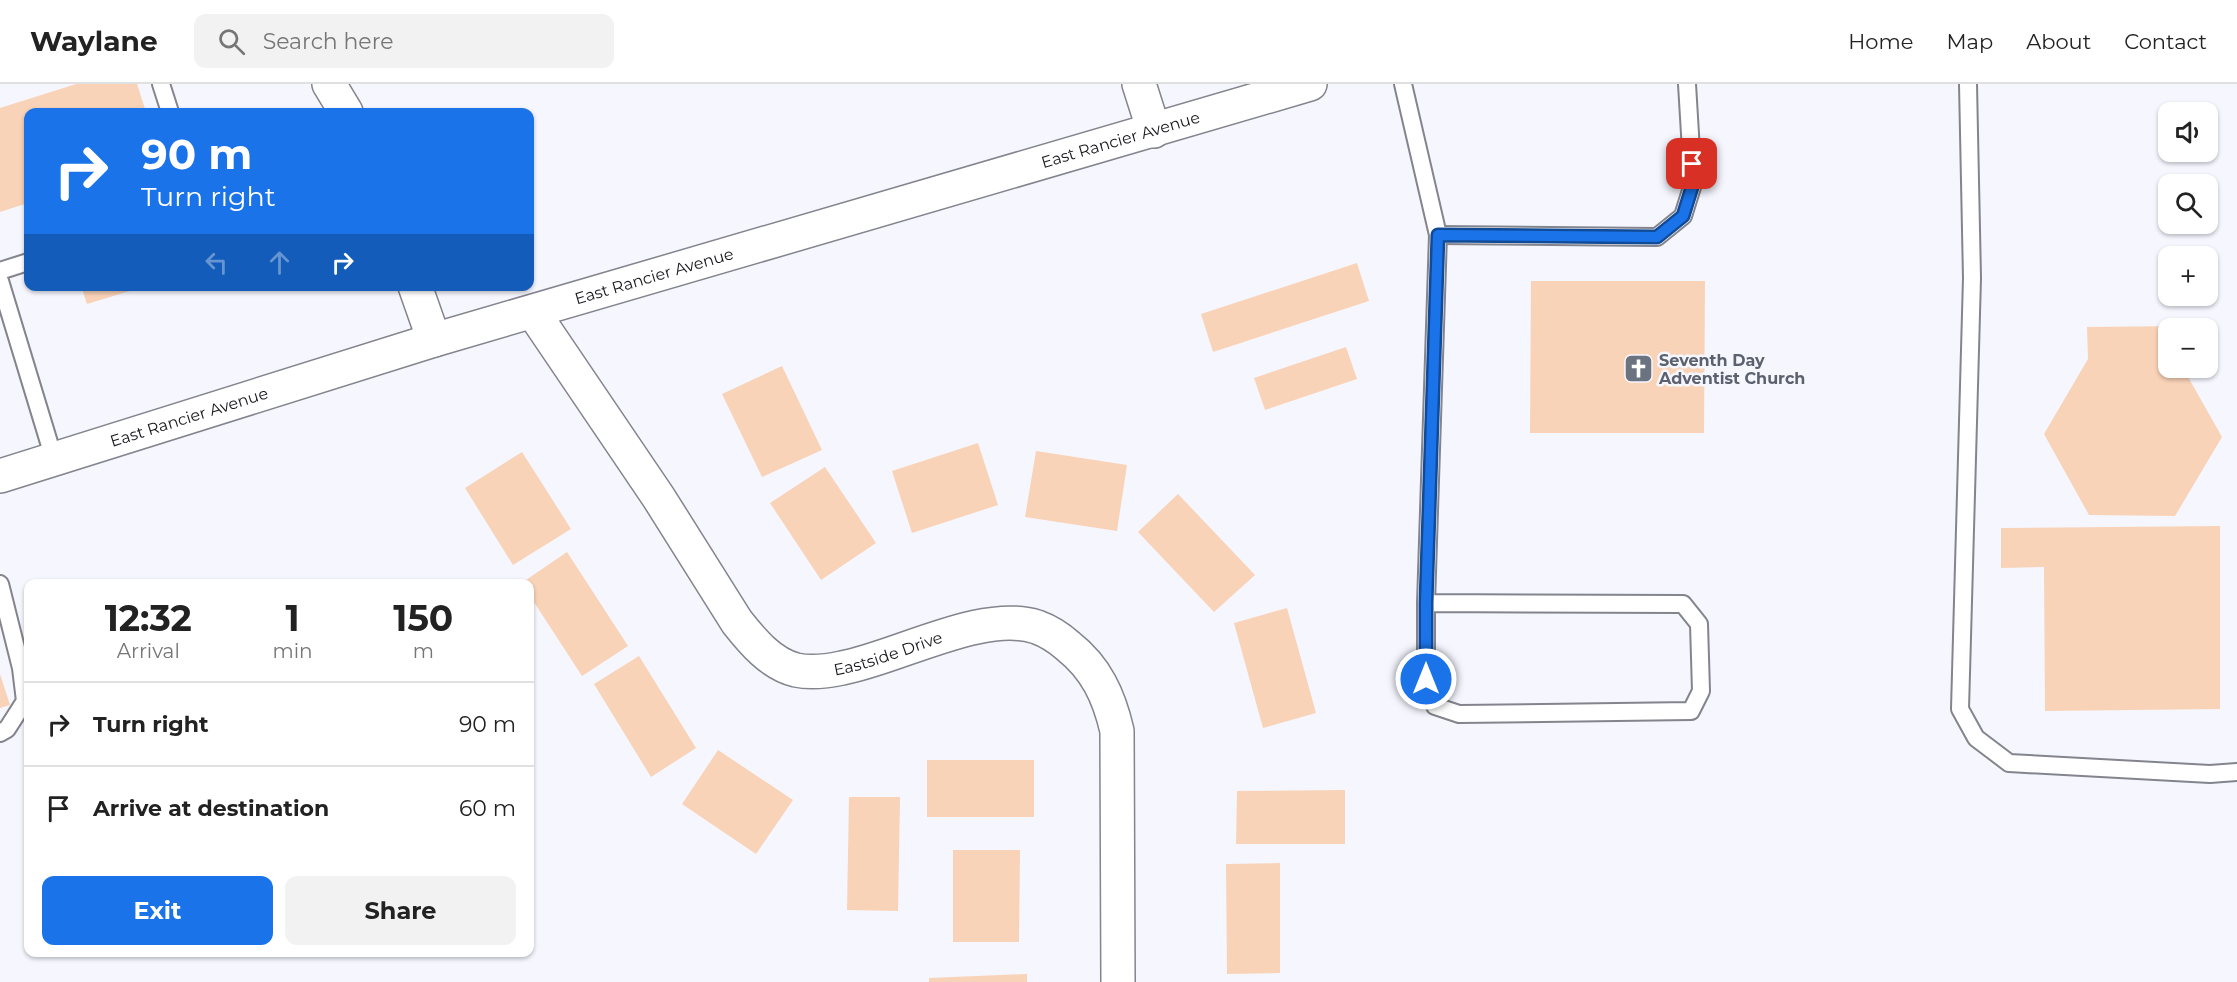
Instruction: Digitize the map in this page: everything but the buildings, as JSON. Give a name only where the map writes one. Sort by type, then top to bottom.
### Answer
[{"type":"main road","points":[[329,84],[344,108]]},
{"type":"main road","points":[[1139,84],[1154,131]]},
{"type":"main road","name":"East Rancier Avenue","points":[[0,476],[434,340],[1310,84]]},
{"type":"main road","points":[[417,291],[434,340]]},
{"type":"main road","name":"Eastside Drive","points":[[533,312],[659,498],[737,622],[752,641],[770,657],[796,670],[827,671],[853,666],[982,626],[1010,623],[1036,627],[1060,639],[1083,657],[1110,704],[1117,731],[1118,982]]},
{"type":"lane","points":[[161,84],[169,108]]},
{"type":"lane","points":[[1403,84],[1438,235],[1426,603],[1426,679],[1435,706],[1459,714],[1691,711],[1701,692],[1699,624],[1683,604],[1426,603]]},
{"type":"lane","points":[[1438,235],[1657,237],[1683,216],[1693,184],[1687,84]]},
{"type":"lane","points":[[1968,84],[1972,278],[1960,709],[1976,738],[2009,763],[2210,774],[2237,772]]},
{"type":"lane","points":[[0,271],[24,263]]},
{"type":"lane","points":[[0,281],[54,459]]},
{"type":"lane","points":[[0,584],[4,620],[21,668],[24,693]]},
{"type":"lane","points":[[0,733],[7,729],[24,703]]},
{"type":"place","name":"Seventh Day Adventist Church","points":[[1638,369]]},
{"type":"route","points":[[1426,679],[1426,603],[1438,235],[1657,237],[1683,216],[1693,184],[1692,164]]}]
